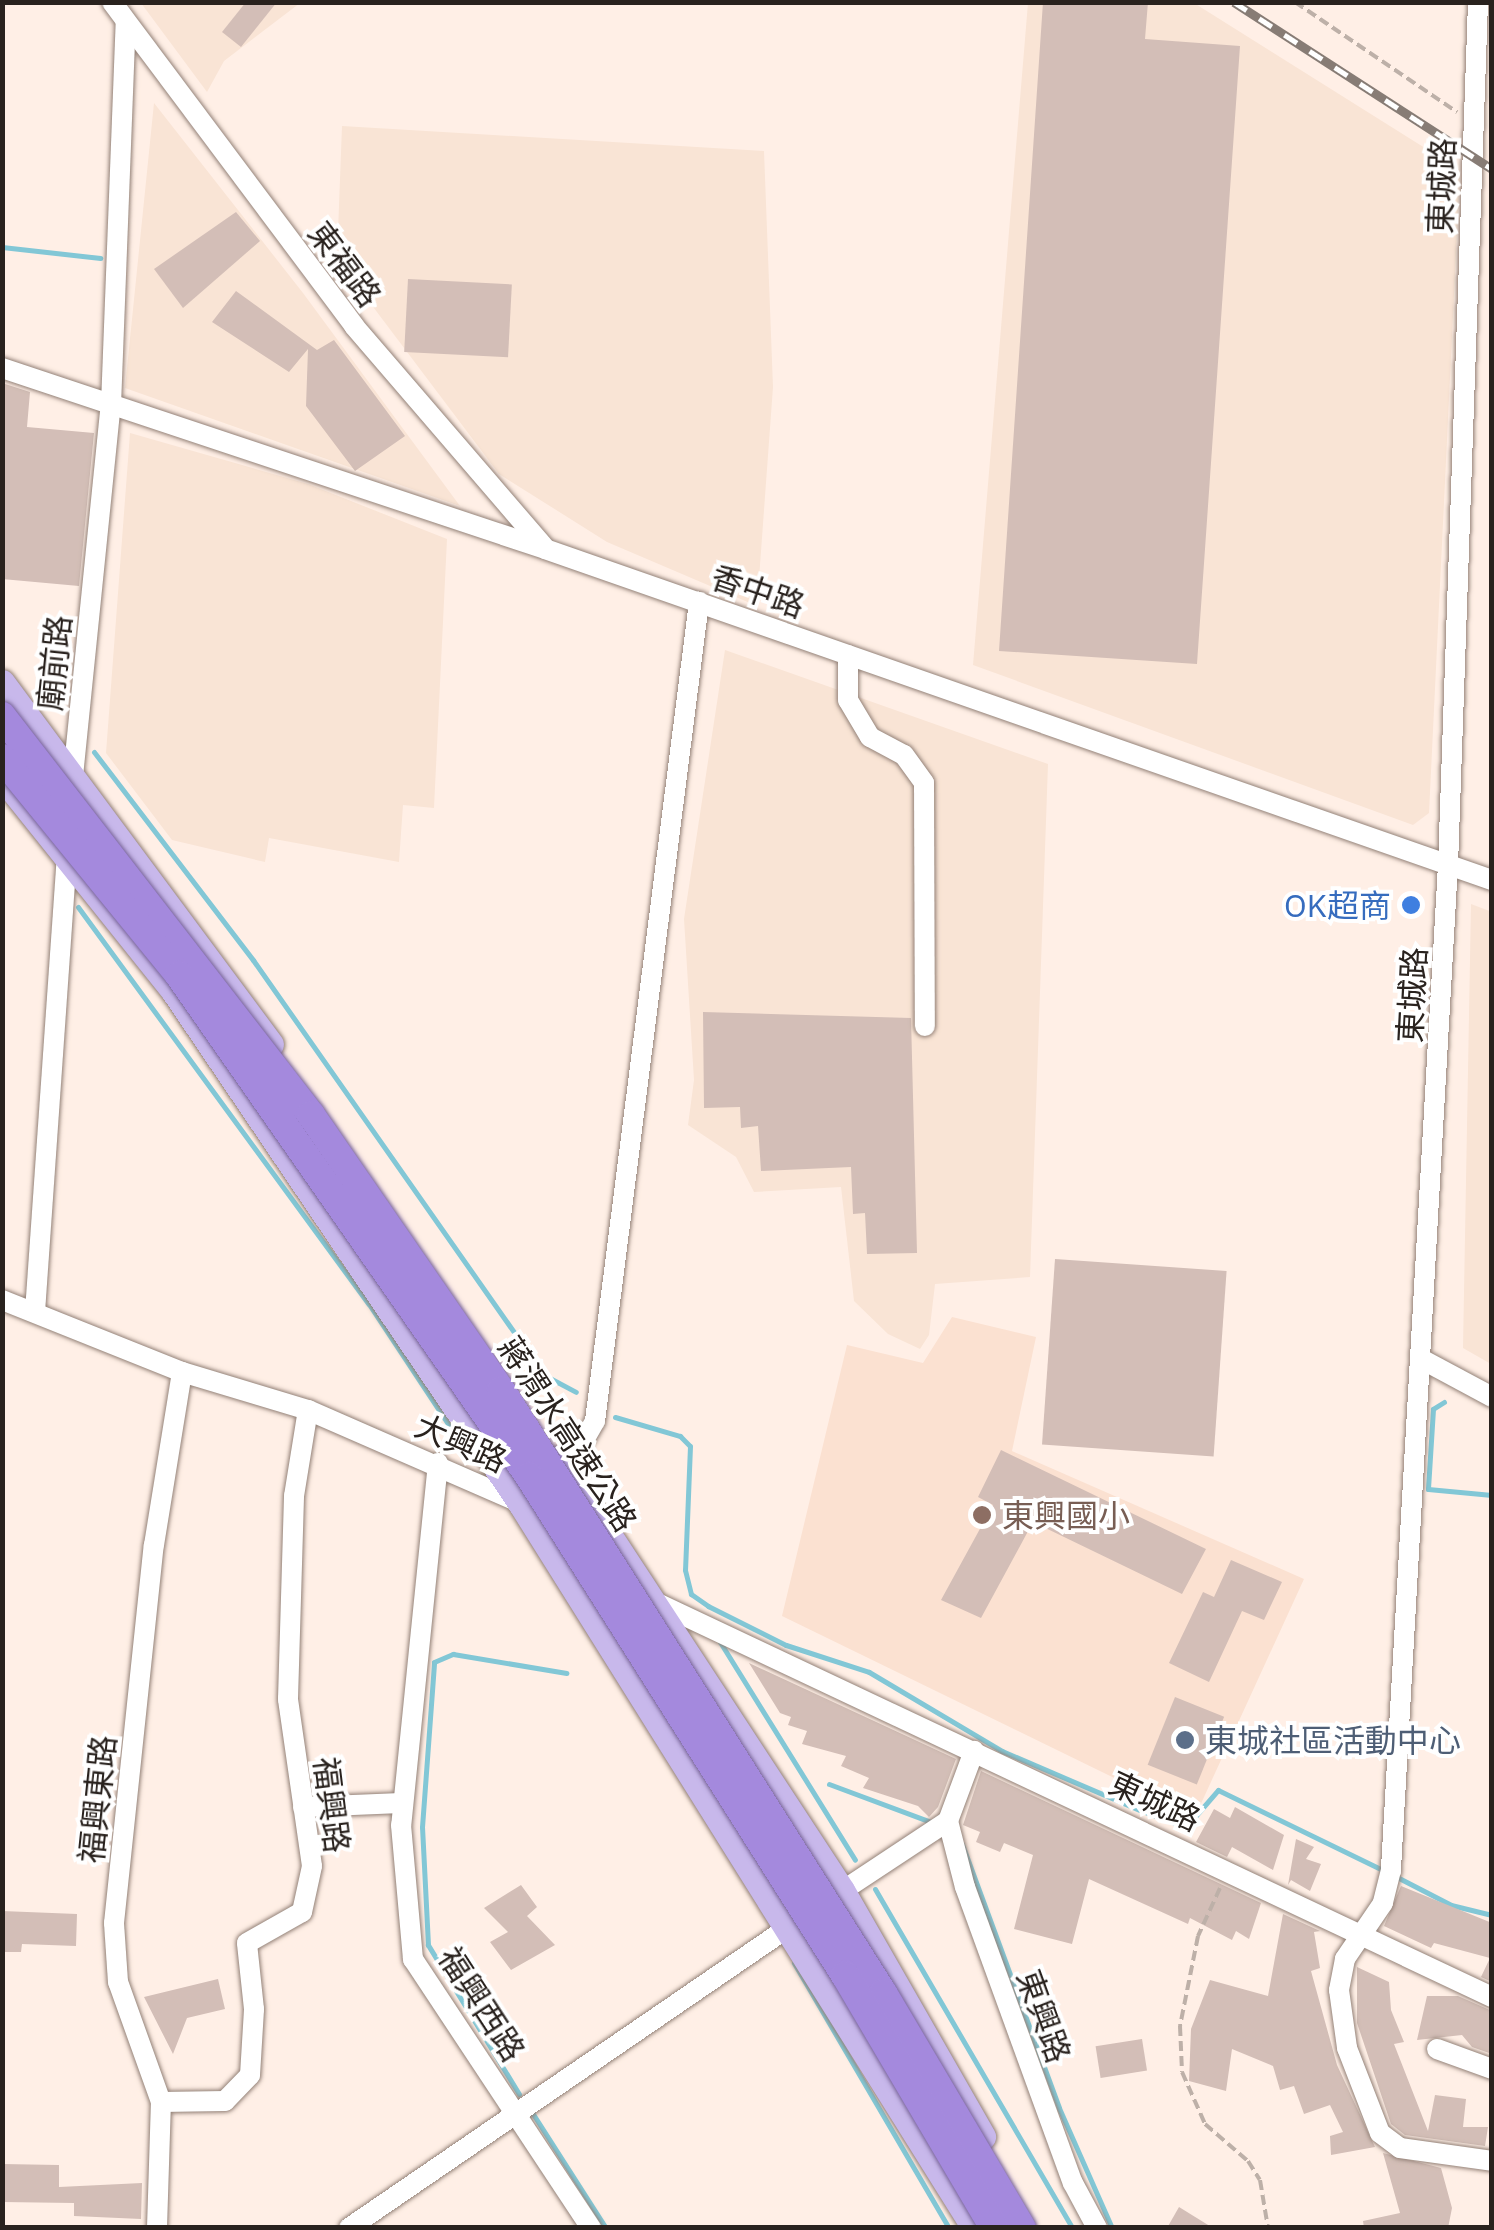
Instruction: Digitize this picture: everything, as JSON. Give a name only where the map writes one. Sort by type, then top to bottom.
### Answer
[{"type":"highway","name":"蔣渭水高速公路","points":[[2,716],[311,1115],[501,1390],[883,1993],[1022,2228]]},
{"type":"highway","name":"蔣渭水高速公路","points":[[2,758],[179,974],[529,1476],[844,1974],[994,2228]]},
{"type":"main road","points":[[2,682],[202,946],[468,1322],[658,1605],[842,1890],[1036,2228]]},
{"type":"main road","points":[[8,793],[174,992],[418,1350],[520,1502],[974,2228]]},
{"type":"main road","points":[[418,1350],[419,1326],[428,1315],[468,1322]]},
{"type":"main road","points":[[693,1779],[714,1787],[733,1784],[749,1746]]},
{"type":"street","name":"東福路","points":[[112,2],[354,326],[546,549]]},
{"type":"street","name":"東城路","points":[[866,1698],[1362,1935],[1390,1876],[1424,1361],[1448,865],[1478,2]]},
{"type":"street","name":"廟前路","points":[[36,1312],[72,777],[110,405],[126,20]]},
{"type":"street","name":"香中路","points":[[2,368],[546,549],[1492,880]]},
{"type":"street","points":[[567,1470],[596,1421],[698,602]]},
{"type":"street","points":[[848,655],[848,700],[870,737],[904,755],[924,783],[926,1026]]},
{"type":"street","name":"大興路","points":[[2,1300],[182,1372],[308,1410],[438,1463],[520,1502],[658,1605],[866,1698]]},
{"type":"street","points":[[1424,1361],[1492,1397]]},
{"type":"street","name":"福興東路","points":[[157,2228],[161,2102],[118,1982],[114,1923],[154,1545],[182,1372]]},
{"type":"street","name":"福興路","points":[[161,2102],[226,2101],[250,2075],[254,2010],[247,1943],[302,1912],[312,1866],[288,1699],[294,1496],[308,1410]]},
{"type":"street","name":"福興西路","points":[[438,1463],[403,1803],[413,1960],[592,2228]]},
{"type":"street","points":[[348,2228],[948,1821],[974,1751]]},
{"type":"street","points":[[303,1807],[403,1803]]},
{"type":"street","name":"東興路","points":[[948,1821],[965,1887],[1073,2183],[1098,2228]]},
{"type":"street","points":[[1492,1997],[1362,1935],[1345,1959],[1338,1990],[1347,2048],[1380,2133],[1400,2148],[1492,2161]]},
{"type":"street","points":[[1437,2049],[1492,2069]]},
{"type":"path","points":[[1295,2],[1473,123]]},
{"type":"path","points":[[1228,1870],[1198,1936],[1180,2026],[1182,2072],[1204,2124],[1248,2160],[1260,2180],[1268,2228]]},
{"type":"shaded area","points":[[141,3],[300,3],[224,61],[207,92]]},
{"type":"shaded area","points":[[1028,3],[1194,3],[1460,170],[1429,813],[1413,825],[973,665]]},
{"type":"shaded area","points":[[154,103],[303,293],[460,506],[125,388]]},
{"type":"shaded area","points":[[342,126],[764,151],[773,387],[757,606],[607,542],[499,474],[337,259]]},
{"type":"shaded area","points":[[130,433],[308,484],[447,539],[434,808],[403,805],[399,862],[269,838],[265,862],[172,840],[106,753]]},
{"type":"shaded area","points":[[725,650],[1048,764],[1030,1277],[935,1284],[929,1335],[920,1349],[888,1334],[854,1301],[841,1187],[754,1192],[736,1157],[688,1125],[694,1080],[684,919]]},
{"type":"shaded area","points":[[1471,904],[1492,912],[1491,1364],[1463,1348]]},
{"type":"shaded area","name":"東興國小","points":[[952,1317],[1036,1337],[1012,1451],[1304,1579],[1199,1808],[1143,1792],[782,1616],[847,1345],[923,1363]]},
{"type":"building","points":[[246,2],[277,2],[241,47],[222,32]]},
{"type":"building","points":[[1043,2],[1148,2],[1145,39],[1240,46],[1197,664],[999,651]]},
{"type":"building","points":[[236,212],[260,241],[183,308],[154,269]]},
{"type":"building","points":[[408,279],[512,284],[508,357],[404,352]]},
{"type":"building","points":[[236,291],[317,350],[334,340],[405,436],[355,471],[306,406],[308,349],[289,372],[212,322]]},
{"type":"building","points":[[2,383],[30,392],[27,427],[94,433],[79,586],[2,579]]},
{"type":"building","points":[[703,1012],[911,1018],[917,1253],[867,1254],[865,1213],[853,1214],[851,1167],[761,1171],[758,1126],[741,1128],[740,1107],[704,1108]]},
{"type":"building","points":[[1055,1259],[1227,1271],[1214,1457],[1042,1445]]},
{"type":"building","points":[[1001,1450],[1206,1549],[1182,1594],[1033,1522],[981,1618],[941,1600],[993,1505],[978,1497]]},
{"type":"building","points":[[1231,1560],[1282,1582],[1264,1620],[1242,1611],[1209,1682],[1169,1663],[1203,1592],[1214,1597]]},
{"type":"building","points":[[749,1663],[956,1759],[938,1807],[929,1817],[918,1806],[863,1788],[869,1778],[841,1766],[846,1756],[802,1744],[807,1731],[788,1725],[791,1717],[780,1713]]},
{"type":"building","name":"東城社區活動中心","points":[[1175,1697],[1224,1717],[1197,1785],[1148,1765]]},
{"type":"building","points":[[981,1771],[1261,1903],[1249,1939],[1236,1931],[1232,1940],[1190,1918],[1188,1924],[1089,1879],[1072,1944],[1014,1929],[1033,1855],[1004,1843],[1000,1852],[976,1842],[980,1832],[963,1825]]},
{"type":"building","points":[[1235,1807],[1284,1835],[1273,1870],[1232,1847],[1227,1857],[1196,1842],[1214,1809],[1230,1818]]},
{"type":"building","points":[[1296,1839],[1314,1847],[1306,1859],[1321,1864],[1310,1891],[1291,1880],[1288,1885]]},
{"type":"building","points":[[521,1885],[537,1907],[527,1916],[555,1945],[511,1970],[490,1942],[508,1932],[484,1908]]},
{"type":"building","points":[[1401,1886],[1492,1923],[1492,1982],[1481,1977],[1490,1958],[1434,1943],[1431,1948],[1384,1926]]},
{"type":"building","points":[[2,1911],[77,1914],[76,1946],[22,1944],[21,1952],[2,1952]]},
{"type":"building","points":[[1283,1914],[1320,1931],[1314,1932],[1320,1968],[1311,1971],[1337,2065],[1375,2147],[1331,2155],[1330,2136],[1343,2132],[1330,2105],[1304,2114],[1294,2086],[1280,2090],[1273,2066],[1232,2049],[1226,2091],[1189,2081],[1191,2029],[1210,1980],[1268,1996]]},
{"type":"building","points":[[1357,1967],[1389,1982],[1391,2010],[1404,2042],[1394,2044],[1428,2131],[1435,2095],[1466,2099],[1463,2127],[1488,2127],[1485,2146],[1405,2135],[1391,2124],[1357,2023]]},
{"type":"building","points":[[218,1979],[225,2009],[187,2018],[173,2054],[144,1997]]},
{"type":"building","points":[[1427,1996],[1458,1996],[1492,2011],[1492,2054],[1472,2047],[1462,2035],[1417,2040]]},
{"type":"building","points":[[1142,2039],[1147,2071],[1101,2078],[1096,2046]]},
{"type":"building","points":[[1383,2153],[1441,2168],[1452,2208],[1448,2228],[1364,2228],[1363,2221],[1400,2213]]},
{"type":"building","points":[[2,2164],[59,2165],[59,2187],[142,2183],[141,2219],[74,2216],[74,2203],[2,2202]]},
{"type":"building","points":[[1179,2207],[1213,2228],[1167,2228]]},
{"type":"waterway","points":[[2,247],[100,258]]},
{"type":"waterway","points":[[94,752],[253,960],[544,1375],[576,1392]]},
{"type":"waterway","points":[[78,907],[369,1304],[466,1451]]},
{"type":"waterway","points":[[1444,1402],[1433,1409],[1428,1489],[1492,1495]]},
{"type":"waterway","points":[[615,1417],[680,1436],[690,1446],[685,1570],[691,1594],[708,1606],[786,1645],[869,1672],[1002,1751],[1142,1811],[1186,1827],[1218,1790],[1383,1870]]},
{"type":"waterway","points":[[720,1642],[855,1860]]},
{"type":"waterway","points":[[519,2094],[428,1945],[422,1827],[434,1662],[453,1654],[566,1673]]},
{"type":"waterway","points":[[829,1784],[934,1823]]},
{"type":"waterway","points":[[962,1844],[1059,2108],[1112,2228]]},
{"type":"waterway","points":[[1393,1875],[1451,1905],[1492,1915]]},
{"type":"waterway","points":[[875,1889],[1072,2228]]},
{"type":"waterway","points":[[794,1963],[949,2228]]},
{"type":"waterway","points":[[533,2114],[606,2228]]},
{"type":"railway","points":[[1234,2],[1492,169]]},
{"type":"place","name":"OK超商","points":[[1411,905]]},
{"type":"place","name":"東興國小","points":[[982,1515]]},
{"type":"place","name":"東城社區活動中心","points":[[1185,1740]]}]
